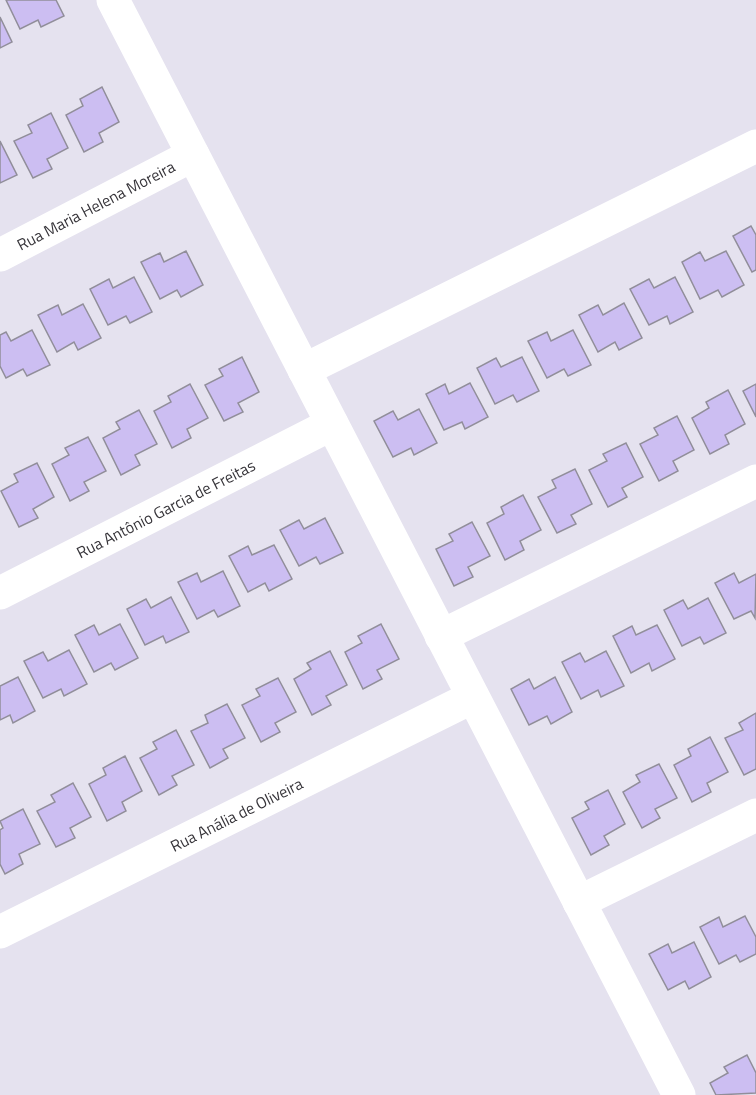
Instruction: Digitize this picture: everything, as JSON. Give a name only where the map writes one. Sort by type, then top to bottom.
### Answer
[{"type":"street","points":[[113,0],[679,1095]]},
{"type":"street","points":[[304,370],[756,146]]},
{"type":"street","name":"Rua Maria Helena Moreira","points":[[0,255],[193,155]]},
{"type":"street","name":"Rua Antônio Garcia de Freitas","points":[[0,593],[332,424]]},
{"type":"street","points":[[441,636],[756,481]]},
{"type":"street","name":"Rua Anália de Oliveira","points":[[0,932],[473,697]]},
{"type":"street","points":[[579,902],[756,815]]},
{"type":"building","points":[[6,0],[56,0],[64,16],[41,27],[38,20],[20,29]]},
{"type":"building","points":[[0,17],[12,42],[0,48]]},
{"type":"building","points":[[102,87],[119,122],[99,133],[103,142],[84,152],[66,115],[83,106],[80,99]]},
{"type":"building","points":[[51,113],[68,148],[47,159],[52,169],[33,178],[14,141],[32,133],[28,125]]},
{"type":"building","points":[[0,141],[17,175],[0,183]]},
{"type":"building","points":[[751,226],[756,235],[756,270],[752,272],[733,236]]},
{"type":"building","points":[[186,251],[203,285],[181,297],[177,290],[160,299],[141,262],[160,253],[164,262]]},
{"type":"building","points":[[726,251],[744,285],[722,297],[718,290],[700,299],[682,262],[700,252],[705,261]]},
{"type":"building","points":[[134,277],[152,312],[130,323],[126,316],[108,325],[90,289],[109,279],[113,288]]},
{"type":"building","points":[[675,277],[693,312],[670,324],[667,316],[649,325],[630,289],[649,279],[654,288]]},
{"type":"building","points":[[624,303],[642,338],[619,350],[615,342],[598,352],[579,315],[598,305],[603,315]]},
{"type":"building","points":[[83,304],[101,338],[78,350],[74,342],[57,352],[38,315],[58,305],[62,315]]},
{"type":"building","points":[[32,330],[50,365],[27,376],[23,369],[6,378],[0,366],[0,335],[6,332],[11,341]]},
{"type":"building","points":[[573,330],[591,365],[568,376],[564,369],[547,378],[528,341],[547,332],[551,341]]},
{"type":"building","points":[[242,357],[259,392],[238,403],[243,412],[224,421],[205,385],[223,376],[219,369]]},
{"type":"building","points":[[522,357],[539,391],[517,402],[513,395],[495,404],[477,368],[496,358],[501,367]]},
{"type":"building","points":[[470,383],[488,417],[465,429],[462,422],[444,430],[426,394],[445,384],[449,394]]},
{"type":"building","points":[[190,384],[208,418],[187,429],[191,438],[172,448],[154,411],[171,402],[168,396]]},
{"type":"building","points":[[756,384],[756,417],[743,391]]},
{"type":"building","points":[[728,390],[745,424],[725,435],[729,444],[710,454],[692,418],[709,408],[706,402]]},
{"type":"building","points":[[419,409],[437,443],[414,455],[411,448],[393,457],[374,421],[393,411],[398,420]]},
{"type":"building","points":[[139,410],[157,444],[135,455],[140,465],[121,475],[103,438],[120,429],[116,422]]},
{"type":"building","points":[[677,416],[694,450],[673,461],[678,471],[659,481],[640,444],[658,435],[654,428]]},
{"type":"building","points":[[88,437],[106,471],[84,482],[89,491],[70,501],[52,464],[69,455],[65,448]]},
{"type":"building","points":[[626,443],[643,477],[622,488],[627,497],[608,507],[589,470],[607,461],[603,454]]},
{"type":"building","points":[[37,463],[54,497],[33,509],[38,518],[19,527],[1,491],[18,482],[14,474]]},
{"type":"building","points":[[575,469],[592,504],[571,515],[576,524],[557,533],[538,497],[556,488],[552,480]]},
{"type":"building","points":[[523,495],[541,530],[520,541],[524,550],[505,560],[487,523],[504,514],[501,507]]},
{"type":"building","points":[[325,518],[343,553],[320,564],[316,557],[299,566],[280,530],[299,520],[304,529]]},
{"type":"building","points":[[472,522],[490,556],[468,567],[473,577],[454,586],[436,549],[453,541],[449,534]]},
{"type":"building","points":[[274,545],[292,579],[269,591],[265,583],[248,592],[229,556],[248,546],[252,555]]},
{"type":"building","points":[[223,571],[240,606],[218,617],[214,610],[197,619],[178,582],[197,573],[201,582]]},
{"type":"building","points":[[734,573],[739,583],[756,574],[755,618],[751,611],[734,619],[715,583]]},
{"type":"building","points":[[171,597],[189,632],[166,643],[163,636],[145,645],[127,609],[146,599],[151,608]]},
{"type":"building","points":[[708,598],[726,633],[704,644],[700,637],[682,646],[664,610],[683,600],[688,609]]},
{"type":"building","points":[[120,624],[138,658],[115,670],[111,663],[94,672],[75,635],[94,625],[99,635]]},
{"type":"building","points":[[381,624],[399,659],[377,670],[382,679],[363,689],[345,652],[362,643],[358,636]]},
{"type":"building","points":[[657,625],[675,659],[652,671],[649,663],[631,673],[613,636],[632,626],[636,635]]},
{"type":"building","points":[[69,650],[87,684],[64,696],[61,689],[43,698],[24,661],[43,652],[48,661]]},
{"type":"building","points":[[330,651],[347,685],[326,696],[331,705],[312,715],[294,679],[311,669],[307,663]]},
{"type":"building","points":[[606,651],[624,686],[601,697],[598,690],[581,699],[562,662],[580,653],[585,662]]},
{"type":"building","points":[[18,677],[35,711],[13,723],[10,715],[0,720],[0,686]]},
{"type":"building","points":[[555,677],[572,712],[551,724],[547,716],[529,725],[511,689],[529,679],[534,689]]},
{"type":"building","points":[[278,678],[296,712],[275,723],[280,732],[261,742],[242,705],[260,696],[256,689]]},
{"type":"building","points":[[227,704],[245,738],[223,749],[228,758],[210,768],[191,731],[208,723],[205,715]]},
{"type":"building","points":[[756,713],[756,769],[744,775],[725,738],[743,730],[739,723]]},
{"type":"building","points":[[176,730],[194,765],[172,776],[177,785],[159,795],[140,758],[157,749],[153,742]]},
{"type":"building","points":[[710,737],[728,772],[707,783],[711,792],[692,802],[674,765],[691,756],[688,749]]},
{"type":"building","points":[[125,756],[142,791],[122,802],[126,811],[107,821],[89,784],[106,775],[103,768]]},
{"type":"building","points":[[659,764],[677,798],[655,809],[660,818],[642,828],[623,792],[640,782],[636,775]]},
{"type":"building","points":[[73,783],[91,817],[70,828],[75,838],[56,847],[37,811],[55,802],[51,795]]},
{"type":"building","points":[[608,790],[625,824],[604,836],[609,845],[591,855],[572,818],[589,809],[585,802]]},
{"type":"building","points":[[23,809],[40,844],[19,854],[23,864],[5,874],[0,864],[0,830],[3,828],[0,821]]},
{"type":"building","points":[[745,916],[756,937],[756,954],[740,962],[736,955],[719,964],[700,927],[719,917],[723,927]]},
{"type":"building","points":[[694,942],[711,977],[689,989],[685,981],[668,990],[649,954],[668,944],[672,953]]},
{"type":"building","points":[[747,1055],[756,1073],[756,1093],[716,1095],[710,1083],[728,1073],[724,1067]]}]
